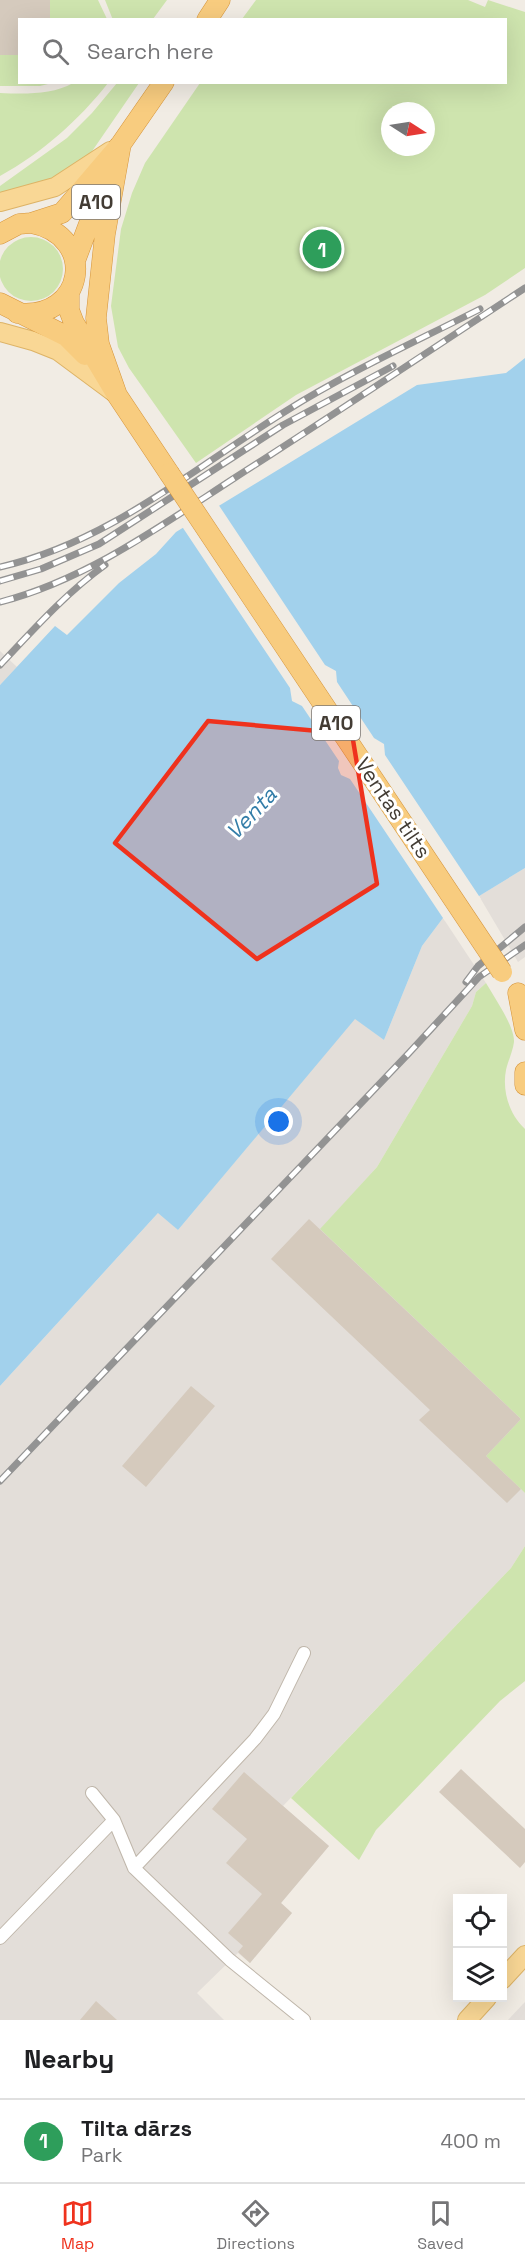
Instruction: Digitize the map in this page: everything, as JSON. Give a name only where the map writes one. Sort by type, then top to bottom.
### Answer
[{"type":"highway","name":"A10","points":[[0,234],[19,224],[31,223],[62,213],[121,144],[163,84]]},
{"type":"highway","name":"A10","points":[[75,261],[99,194],[121,144]]},
{"type":"highway","points":[[117,395],[99,344],[96,318],[106,224],[121,144]]},
{"type":"highway","name":"A10","points":[[31,223],[47,226],[60,234],[70,247],[76,272],[69,292],[69,310],[74,323],[117,395]]},
{"type":"highway","points":[[17,313],[32,315],[47,311],[60,304],[69,292]]},
{"type":"highway","name":"A10","points":[[0,303],[66,336],[82,351],[117,395]]},
{"type":"highway","name":"Ventas tilts","points":[[117,395],[502,972],[523,995]]},
{"type":"highway","name":"A10","points":[[523,995],[525,1030]]},
{"type":"highway","points":[[525,1072],[525,1085]]},
{"type":"main road","points":[[0,202],[56,188],[121,144]]},
{"type":"main road","points":[[0,332],[58,351],[117,395]]},
{"type":"main road","points":[[507,1974],[525,1954]]},
{"type":"main road","points":[[467,2020],[483,2002]]},
{"type":"street","points":[[134,1868],[255,1739],[274,1714],[304,1653]]},
{"type":"street","points":[[92,1793],[114,1820],[134,1868],[230,1960],[304,2020]]},
{"type":"street","points":[[0,1938],[114,1820]]},
{"type":"highlighted area","points":[[208,721],[352,734],[377,884],[257,959],[115,843]]},
{"type":"shaded area","points":[[0,651],[17,667],[0,685]]},
{"type":"shaded area","points":[[525,868],[525,957],[518,962],[479,896]]},
{"type":"shaded area","points":[[443,918],[486,983],[476,992],[472,1006],[377,1167],[321,1229],[521,1419],[487,1456],[525,1493],[525,1546],[511,1568],[283,1806],[329,1846],[281,1903],[292,1913],[250,1963],[238,1953],[197,1993],[224,2020],[0,2020],[0,1386],[159,1212],[178,1230],[355,1018],[384,1040],[422,946]]},
{"type":"shaded area","points":[[525,2002],[525,2020],[508,2020],[523,2004]]},
{"type":"green space","points":[[50,0],[98,0],[107,18],[50,18]]},
{"type":"green space","points":[[105,0],[167,0],[154,18],[112,18]]},
{"type":"green space","points":[[256,0],[468,0],[485,7],[488,0],[525,12],[525,268],[485,295],[296,395],[196,463],[129,368],[118,347],[111,306],[121,229],[132,193],[145,163],[199,84],[507,84],[507,18],[243,18]]},
{"type":"green space","points":[[0,55],[18,55],[18,84],[48,84],[40,86],[0,86]]},
{"type":"green space","points":[[71,84],[107,84],[59,135],[31,157],[0,176],[0,93],[47,92]]},
{"type":"green space","points":[[116,84],[138,84],[86,160],[63,179],[0,198],[0,186],[67,138]]},
{"type":"green space","points":[[31,237],[49,242],[54,246],[58,251],[63,269],[58,287],[54,292],[49,296],[31,301],[13,296],[8,292],[4,287],[-1,269],[4,251],[8,246],[13,242]]},
{"type":"green space","points":[[486,983],[511,1028],[514,1042],[506,1070],[506,1094],[511,1109],[525,1129],[525,1493],[486,1456],[521,1419],[320,1229],[377,1167],[472,1006],[476,992]]},
{"type":"green space","points":[[525,1546],[525,1681],[500,1701],[376,1830],[359,1860],[291,1798],[511,1568]]},
{"type":"water","name":"Venta","points":[[525,358],[525,868],[443,918],[422,946],[384,1040],[355,1019],[178,1230],[158,1213],[0,1386],[0,685],[55,626],[67,635],[119,583],[156,554],[176,532],[417,385],[506,373]]},
{"type":"pier","points":[[218,504],[325,665],[336,671],[337,682],[374,738],[384,744],[385,755],[481,899],[445,921],[350,779],[341,775],[338,768],[339,761],[302,706],[292,701],[290,688],[181,525]]},
{"type":"building","points":[[0,0],[50,0],[50,18],[18,18],[18,55],[0,55]]},
{"type":"building","points":[[309,1219],[521,1419],[486,1456],[521,1489],[507,1503],[419,1420],[430,1410],[271,1259]]},
{"type":"building","points":[[191,1386],[215,1406],[146,1487],[122,1466]]},
{"type":"building","points":[[461,1769],[525,1829],[525,1862],[520,1868],[439,1792]]},
{"type":"building","points":[[244,1772],[329,1846],[281,1903],[292,1913],[250,1963],[238,1952],[243,1946],[228,1933],[262,1894],[226,1863],[247,1839],[212,1809]]},
{"type":"building","points":[[96,2001],[117,2020],[80,2020]]},
{"type":"railway","points":[[0,602],[63,580],[122,549],[180,514],[525,288]]},
{"type":"railway","points":[[0,567],[40,556],[77,541],[114,522],[309,397],[357,370],[480,309]]},
{"type":"railway","points":[[0,581],[41,569],[99,544],[283,425],[393,366]]},
{"type":"railway","points":[[0,665],[63,600],[105,565]]},
{"type":"railway","points":[[466,982],[478,966],[525,927]]},
{"type":"railway","points":[[0,1481],[479,977],[525,945]]},
{"type":"place","name":"Tilta dārzs","points":[[322,249]]}]
